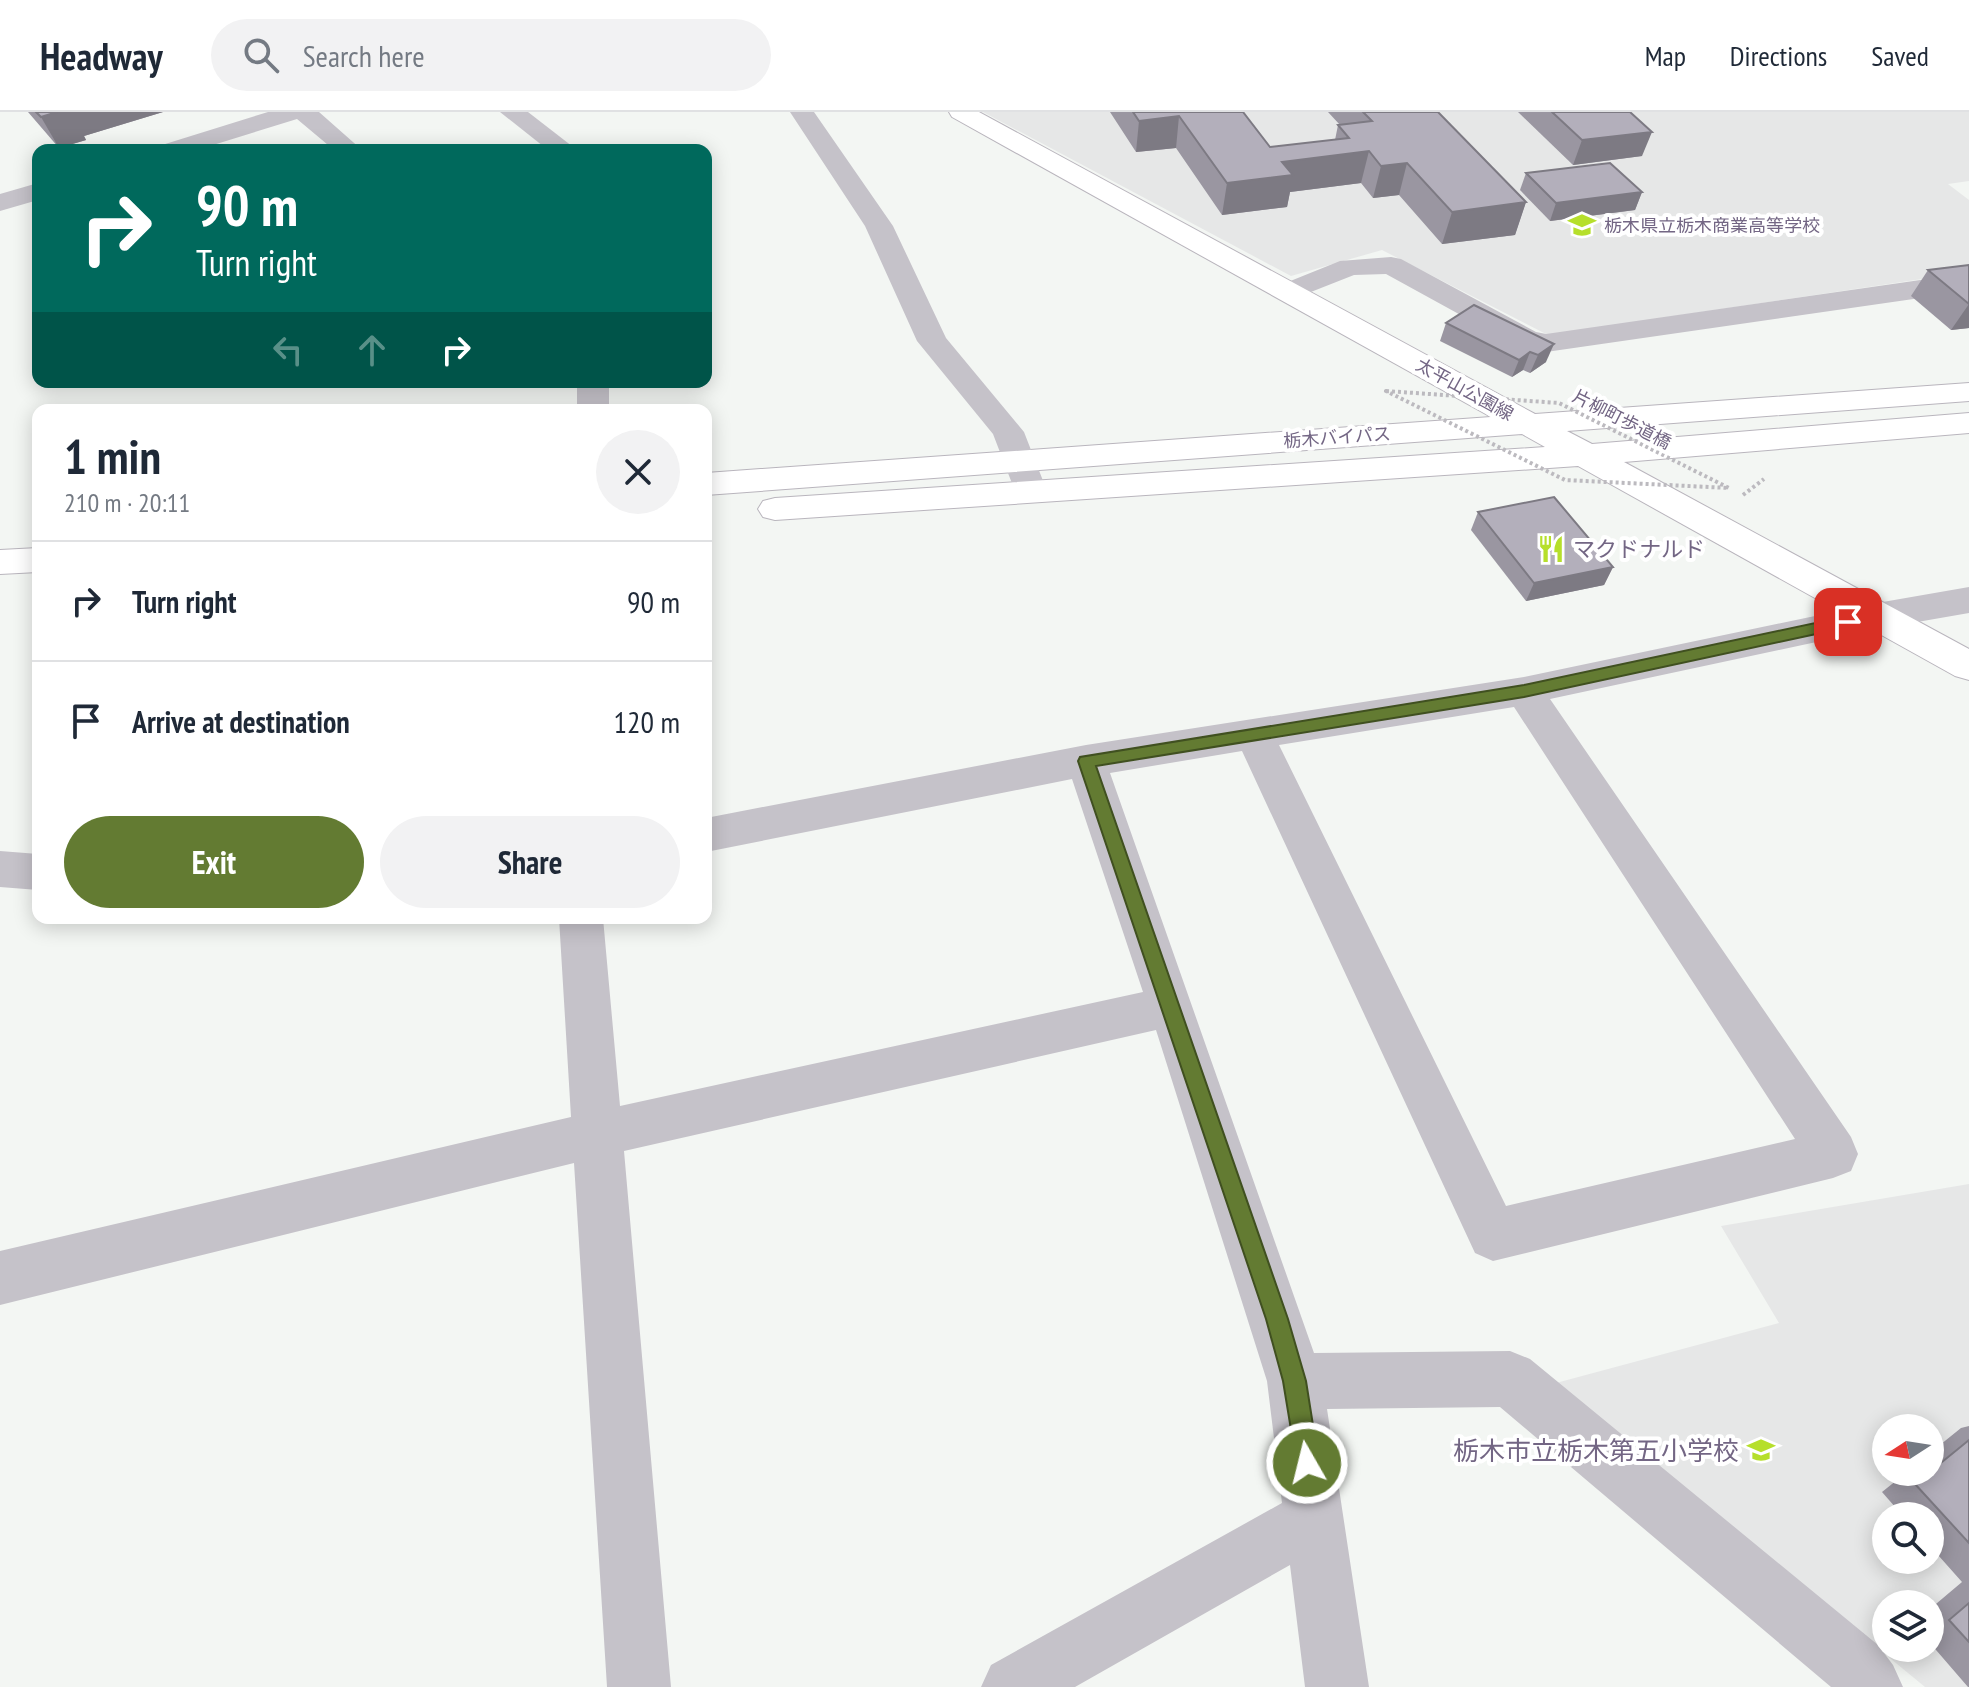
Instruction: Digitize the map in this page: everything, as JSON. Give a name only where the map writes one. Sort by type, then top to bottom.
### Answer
[{"type":"main road","name":"太平山公園線","points":[[961,112],[1528,424],[1575,468],[1877,616],[1969,666]]},
{"type":"main road","name":"栃木バイパス","points":[[712,484],[1969,392]]},
{"type":"main road","name":"栃木バイパス","points":[[712,514],[1030,491],[1575,468],[1969,423]]},
{"type":"main road","points":[[0,532],[32,529]]},
{"type":"main road","points":[[0,562],[32,560]]},
{"type":"street","points":[[190,144],[294,112]]},
{"type":"street","points":[[304,112],[342,144]]},
{"type":"street","points":[[512,112],[556,144]]},
{"type":"street","points":[[802,112],[833,163],[879,226],[932,341],[1008,432],[1030,491]]},
{"type":"street","points":[[0,203],[32,193]]},
{"type":"street","points":[[1288,292],[1350,267],[1391,265],[1528,340],[1546,343],[1969,282]]},
{"type":"street","points":[[712,834],[1086,761],[1524,691],[1877,616],[1969,600]]},
{"type":"street","points":[[1254,734],[1493,1235],[1833,1154],[1524,691]]},
{"type":"street","points":[[1086,761],[1277,1319],[1295,1381],[1337,1687]]},
{"type":"street","points":[[0,869],[32,872]]},
{"type":"street","points":[[581,924],[639,1687]]},
{"type":"street","points":[[0,1278],[598,1134],[1171,1006]]},
{"type":"street","points":[[1295,1381],[1510,1379],[1856,1667],[1871,1687]]},
{"type":"street","points":[[1013,1687],[1315,1518]]},
{"type":"path","name":"片柳町歩道橋","points":[[1386,391],[1559,403],[1729,488],[1575,468],[1386,391]]},
{"type":"shaded area","name":"栃木県立栃木商業高等学校","points":[[983,112],[1969,112],[1969,181],[1948,184],[1969,200],[1969,272],[1548,335],[1382,250],[1291,276]]},
{"type":"shaded area","name":"栃木市立栃木第五小学校","points":[[1969,1184],[1969,1687],[1925,1687],[1895,1662],[1944,1662],[1944,1590],[1872,1590],[1872,1643],[1556,1383],[1779,1323],[1721,1226]]},
{"type":"building","points":[[36,112],[57,112],[41,117]]},
{"type":"building","points":[[1133,112],[1243,112],[1270,147],[1349,138],[1338,125],[1372,121],[1363,112],[1438,112],[1526,202],[1452,212],[1407,163],[1381,166],[1369,151],[1282,162],[1293,175],[1227,183],[1179,116],[1139,121]]},
{"type":"building","points":[[1552,112],[1630,112],[1652,132],[1582,140]]},
{"type":"building","points":[[1610,163],[1642,192],[1556,203],[1526,173]]},
{"type":"building","points":[[1969,265],[1969,304],[1928,270]]},
{"type":"building","points":[[1474,305],[1554,344],[1538,355],[1530,352],[1519,360],[1446,323]]},
{"type":"building","points":[[1554,497],[1613,567],[1534,583],[1478,512]]},
{"type":"building","points":[[1969,1440],[1969,1543],[1944,1516],[1944,1502],[1931,1502],[1917,1486],[1944,1486],[1944,1460]]},
{"type":"building","points":[[1969,1603],[1969,1642],[1949,1620]]},
{"type":"place","name":"栃木県立栃木商業高等学校","points":[[1582,225]]},
{"type":"place","name":"マクドナルド","points":[[1551,549]]},
{"type":"place","name":"栃木市立栃木第五小学校","points":[[1761,1450]]},
{"type":"route","points":[[1307,1463],[1295,1381],[1277,1319],[1086,761],[1524,691],[1848,622]]}]
